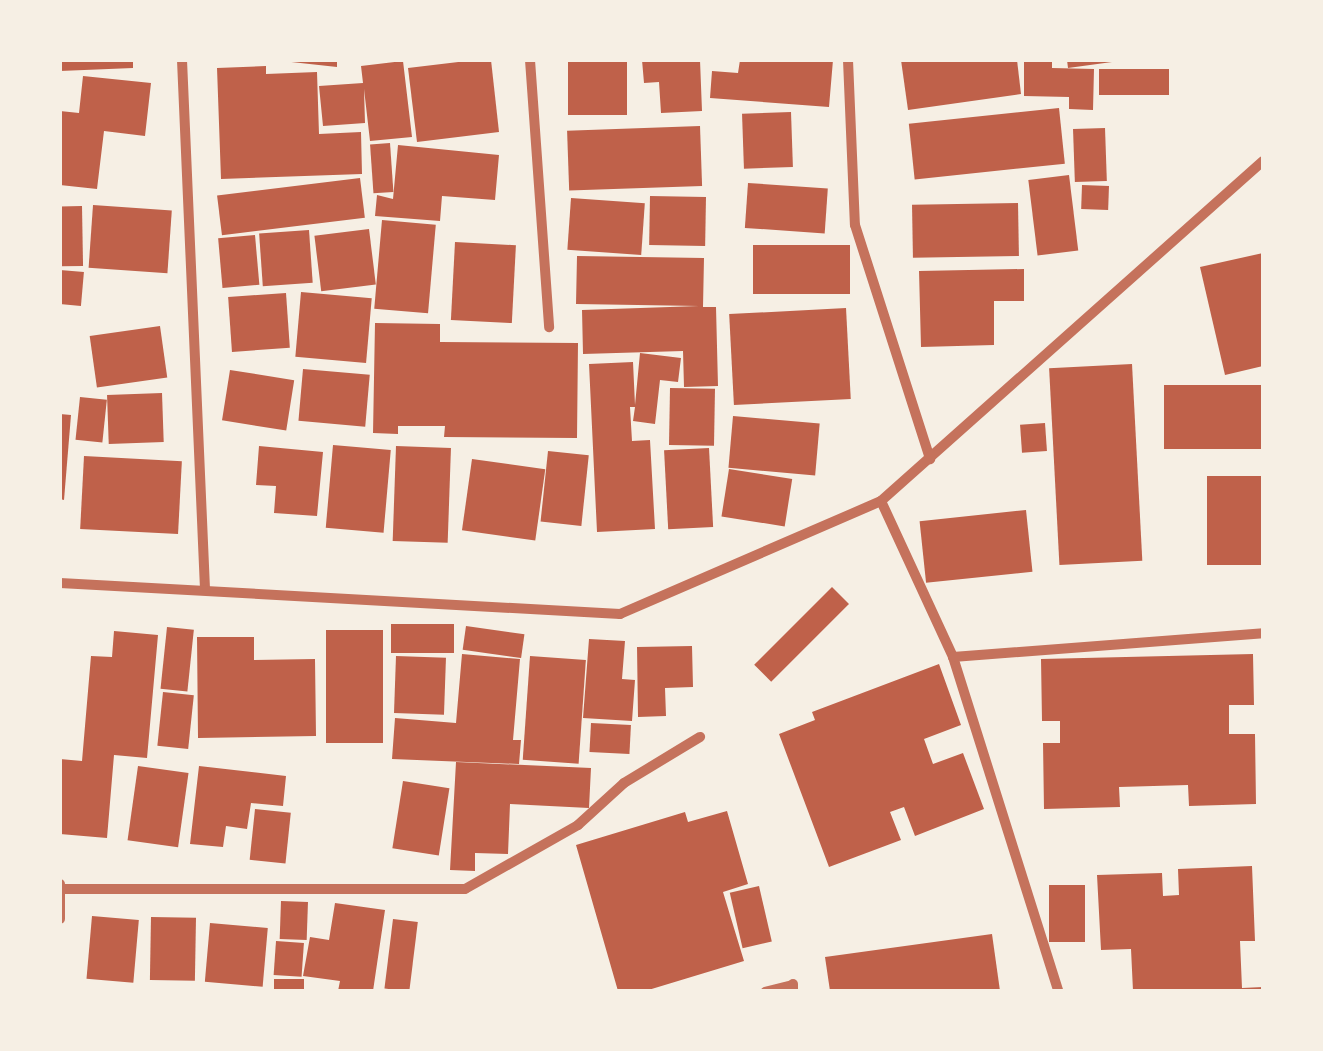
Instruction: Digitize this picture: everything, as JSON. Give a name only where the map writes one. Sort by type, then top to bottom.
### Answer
[{"type":"street","points":[[182,60],[205,589]]},
{"type":"street","points":[[530,60],[550,326]]},
{"type":"street","points":[[848,60],[855,226],[930,459]]},
{"type":"street","points":[[60,583],[620,614],[880,500],[930,459],[1133,272],[1263,161]]},
{"type":"street","points":[[880,500],[953,657],[1058,991]]},
{"type":"street","points":[[953,657],[1263,633]]},
{"type":"street","points":[[60,919],[61,886],[465,889],[578,825],[624,783],[700,737]]},
{"type":"lane","points":[[765,991],[794,988]]},
{"type":"building","points":[[60,60],[133,60],[133,68],[60,71]]},
{"type":"building","points":[[273,60],[337,60],[337,67]]},
{"type":"building","points":[[491,60],[499,132],[417,142],[408,68]]},
{"type":"building","points":[[568,60],[627,60],[627,115],[568,115]]},
{"type":"building","points":[[642,60],[700,60],[702,111],[661,113],[659,82],[644,83]]},
{"type":"building","points":[[740,60],[833,60],[829,107],[710,98],[712,71],[738,73]]},
{"type":"building","points":[[901,60],[1017,60],[1021,94],[908,110]]},
{"type":"building","points":[[1024,60],[1052,60],[1052,68],[1094,69],[1093,110],[1069,109],[1069,97],[1024,96]]},
{"type":"building","points":[[1067,60],[1112,60],[1112,62],[1068,68]]},
{"type":"building","points":[[403,61],[412,137],[370,141],[364,89],[365,123],[323,126],[319,86],[363,83],[361,66]]},
{"type":"building","points":[[266,66],[266,74],[317,72],[319,134],[361,132],[362,174],[221,179],[217,68]]},
{"type":"building","points":[[1099,69],[1169,69],[1169,95],[1099,95]]},
{"type":"building","points":[[83,76],[151,83],[145,136],[104,131],[97,189],[60,185],[60,111],[79,113]]},
{"type":"building","points":[[1059,108],[1065,164],[915,179],[909,124]]},
{"type":"building","points":[[791,112],[793,167],[744,169],[742,114]]},
{"type":"building","points":[[700,126],[702,186],[569,191],[567,131]]},
{"type":"building","points":[[1105,128],[1107,181],[1075,182],[1073,129]]},
{"type":"building","points":[[390,143],[393,192],[373,193],[370,144]]},
{"type":"building","points":[[398,145],[499,155],[495,200],[442,196],[440,221],[375,216],[377,195],[393,199]]},
{"type":"building","points":[[1069,175],[1078,250],[1038,255],[1028,180]]},
{"type":"building","points":[[360,178],[365,218],[222,235],[217,196]]},
{"type":"building","points":[[748,183],[828,189],[825,233],[745,228]]},
{"type":"building","points":[[1082,185],[1109,186],[1108,210],[1081,209]]},
{"type":"building","points":[[650,196],[706,197],[705,246],[649,245]]},
{"type":"building","points":[[571,198],[645,203],[641,255],[567,250]]},
{"type":"building","points":[[1018,203],[1019,256],[913,258],[912,205]]},
{"type":"building","points":[[93,205],[172,211],[167,273],[89,268]]},
{"type":"building","points":[[60,206],[82,206],[83,266],[61,266]]},
{"type":"building","points":[[382,220],[436,225],[428,313],[374,309]]},
{"type":"building","points":[[369,229],[376,285],[321,291],[314,236]]},
{"type":"building","points":[[309,230],[313,283],[263,286],[259,233]]},
{"type":"building","points":[[255,235],[259,285],[222,288],[218,238]]},
{"type":"building","points":[[455,242],[516,245],[512,323],[451,320]]},
{"type":"building","points":[[753,245],[850,245],[850,294],[753,294]]},
{"type":"building","points":[[1263,253],[1263,366],[1225,375],[1200,267]]},
{"type":"building","points":[[577,256],[704,258],[703,307],[716,307],[718,386],[684,387],[683,351],[583,354],[582,310],[699,306],[576,304]]},
{"type":"building","points":[[1024,269],[1024,301],[994,301],[994,345],[921,347],[919,271]]},
{"type":"building","points":[[60,270],[84,272],[81,306],[60,304]]},
{"type":"building","points":[[301,292],[372,298],[366,363],[295,357]]},
{"type":"building","points":[[286,293],[290,348],[232,352],[228,297]]},
{"type":"building","points":[[846,308],[851,399],[734,405],[729,314]]},
{"type":"building","points":[[375,323],[440,324],[440,342],[578,343],[577,438],[444,437],[445,426],[398,426],[398,434],[373,433]]},
{"type":"building","points":[[160,326],[167,377],[97,387],[90,336]]},
{"type":"building","points":[[640,353],[681,358],[678,382],[660,380],[655,424],[633,421],[635,407],[630,407],[632,441],[650,440],[655,529],[597,532],[589,364],[633,362],[635,405]]},
{"type":"building","points":[[1132,364],[1142,561],[1059,565],[1049,368]]},
{"type":"building","points":[[303,369],[370,375],[365,427],[298,421]]},
{"type":"building","points":[[230,370],[294,380],[286,431],[222,420]]},
{"type":"building","points":[[1164,385],[1263,385],[1263,449],[1164,449]]},
{"type":"building","points":[[670,388],[715,389],[714,446],[669,445]]},
{"type":"building","points":[[162,393],[164,442],[109,444],[107,395]]},
{"type":"building","points":[[80,397],[107,400],[102,443],[76,440]]},
{"type":"building","points":[[60,414],[71,415],[64,500],[60,499]]},
{"type":"building","points":[[733,416],[820,424],[815,475],[728,468]]},
{"type":"building","points":[[1045,423],[1047,451],[1022,453],[1020,425]]},
{"type":"building","points":[[333,445],[391,450],[384,533],[326,528]]},
{"type":"building","points":[[259,446],[323,452],[317,516],[274,513],[276,486],[256,485]]},
{"type":"building","points":[[396,446],[451,448],[448,543],[393,541]]},
{"type":"building","points":[[709,448],[713,527],[668,529],[664,450]]},
{"type":"building","points":[[548,451],[589,455],[581,526],[541,522]]},
{"type":"building","points":[[84,456],[182,461],[178,534],[80,529]]},
{"type":"building","points":[[472,459],[545,469],[535,541],[462,530]]},
{"type":"building","points":[[729,469],[792,479],[785,526],[721,516]]},
{"type":"building","points":[[1207,476],[1263,476],[1263,565],[1207,565]]},
{"type":"building","points":[[1026,510],[1032,572],[926,583],[920,521]]},
{"type":"building","points":[[832,587],[849,604],[771,682],[754,665]]},
{"type":"building","points":[[391,624],[454,624],[454,653],[391,653]]},
{"type":"building","points":[[466,626],[524,634],[521,658],[463,650]]},
{"type":"building","points":[[167,627],[194,630],[187,691],[161,689]]},
{"type":"building","points":[[326,630],[383,630],[383,743],[326,743]]},
{"type":"building","points":[[114,631],[158,635],[147,758],[114,755],[107,838],[60,834],[60,759],[82,761],[91,656],[112,657]]},
{"type":"building","points":[[197,637],[254,637],[254,660],[315,659],[316,736],[198,738]]},
{"type":"building","points":[[589,639],[625,641],[622,679],[635,680],[632,721],[583,718]]},
{"type":"building","points":[[692,646],[693,687],[665,688],[666,716],[638,717],[637,647]]},
{"type":"building","points":[[462,654],[520,659],[513,740],[521,740],[519,764],[392,759],[395,718],[456,723]]},
{"type":"building","points":[[1253,654],[1254,705],[1229,705],[1229,734],[1255,734],[1256,804],[1189,806],[1188,785],[1119,787],[1120,807],[1044,809],[1043,743],[1060,743],[1060,721],[1042,721],[1041,659]]},
{"type":"building","points":[[396,656],[446,658],[444,715],[394,713]]},
{"type":"building","points":[[530,656],[586,660],[579,764],[523,760]]},
{"type":"building","points":[[939,664],[961,725],[924,739],[933,764],[963,753],[984,809],[915,836],[904,807],[890,812],[901,840],[829,867],[779,734],[815,720],[812,712]]},
{"type":"building","points":[[163,692],[194,695],[188,749],[157,746]]},
{"type":"building","points":[[591,723],[631,725],[629,754],[589,752]]},
{"type":"building","points":[[456,762],[591,768],[589,808],[510,804],[508,854],[475,853],[475,871],[450,870]]},
{"type":"building","points":[[138,766],[189,773],[178,847],[128,840]]},
{"type":"building","points":[[199,766],[286,776],[283,806],[251,803],[247,829],[226,826],[223,847],[190,844]]},
{"type":"building","points":[[403,781],[449,788],[439,856],[392,848]]},
{"type":"building","points":[[255,809],[291,813],[285,863],[250,860]]},
{"type":"building","points":[[727,811],[748,884],[723,892],[744,961],[645,991],[618,991],[576,845],[685,812],[688,822]]},
{"type":"building","points":[[1252,866],[1255,941],[1240,941],[1242,988],[1263,987],[1263,991],[1133,991],[1131,949],[1101,950],[1097,875],[1162,873],[1163,896],[1179,895],[1178,869]]},
{"type":"building","points":[[1049,885],[1085,885],[1085,942],[1049,942]]},
{"type":"building","points":[[759,886],[772,942],[743,948],[730,893]]},
{"type":"building","points":[[281,901],[308,902],[307,940],[280,939]]},
{"type":"building","points":[[335,903],[385,910],[373,991],[338,991],[340,981],[303,976],[310,937],[329,940]]},
{"type":"building","points":[[92,916],[139,920],[133,983],[87,979]]},
{"type":"building","points":[[151,917],[196,918],[195,981],[150,980]]},
{"type":"building","points":[[393,919],[418,922],[409,991],[384,988]]},
{"type":"building","points":[[210,923],[268,928],[263,987],[205,982]]},
{"type":"building","points":[[992,934],[1000,991],[830,991],[825,957]]},
{"type":"building","points":[[276,941],[304,943],[302,977],[274,975]]},
{"type":"building","points":[[274,979],[304,979],[304,991],[274,991]]}]
